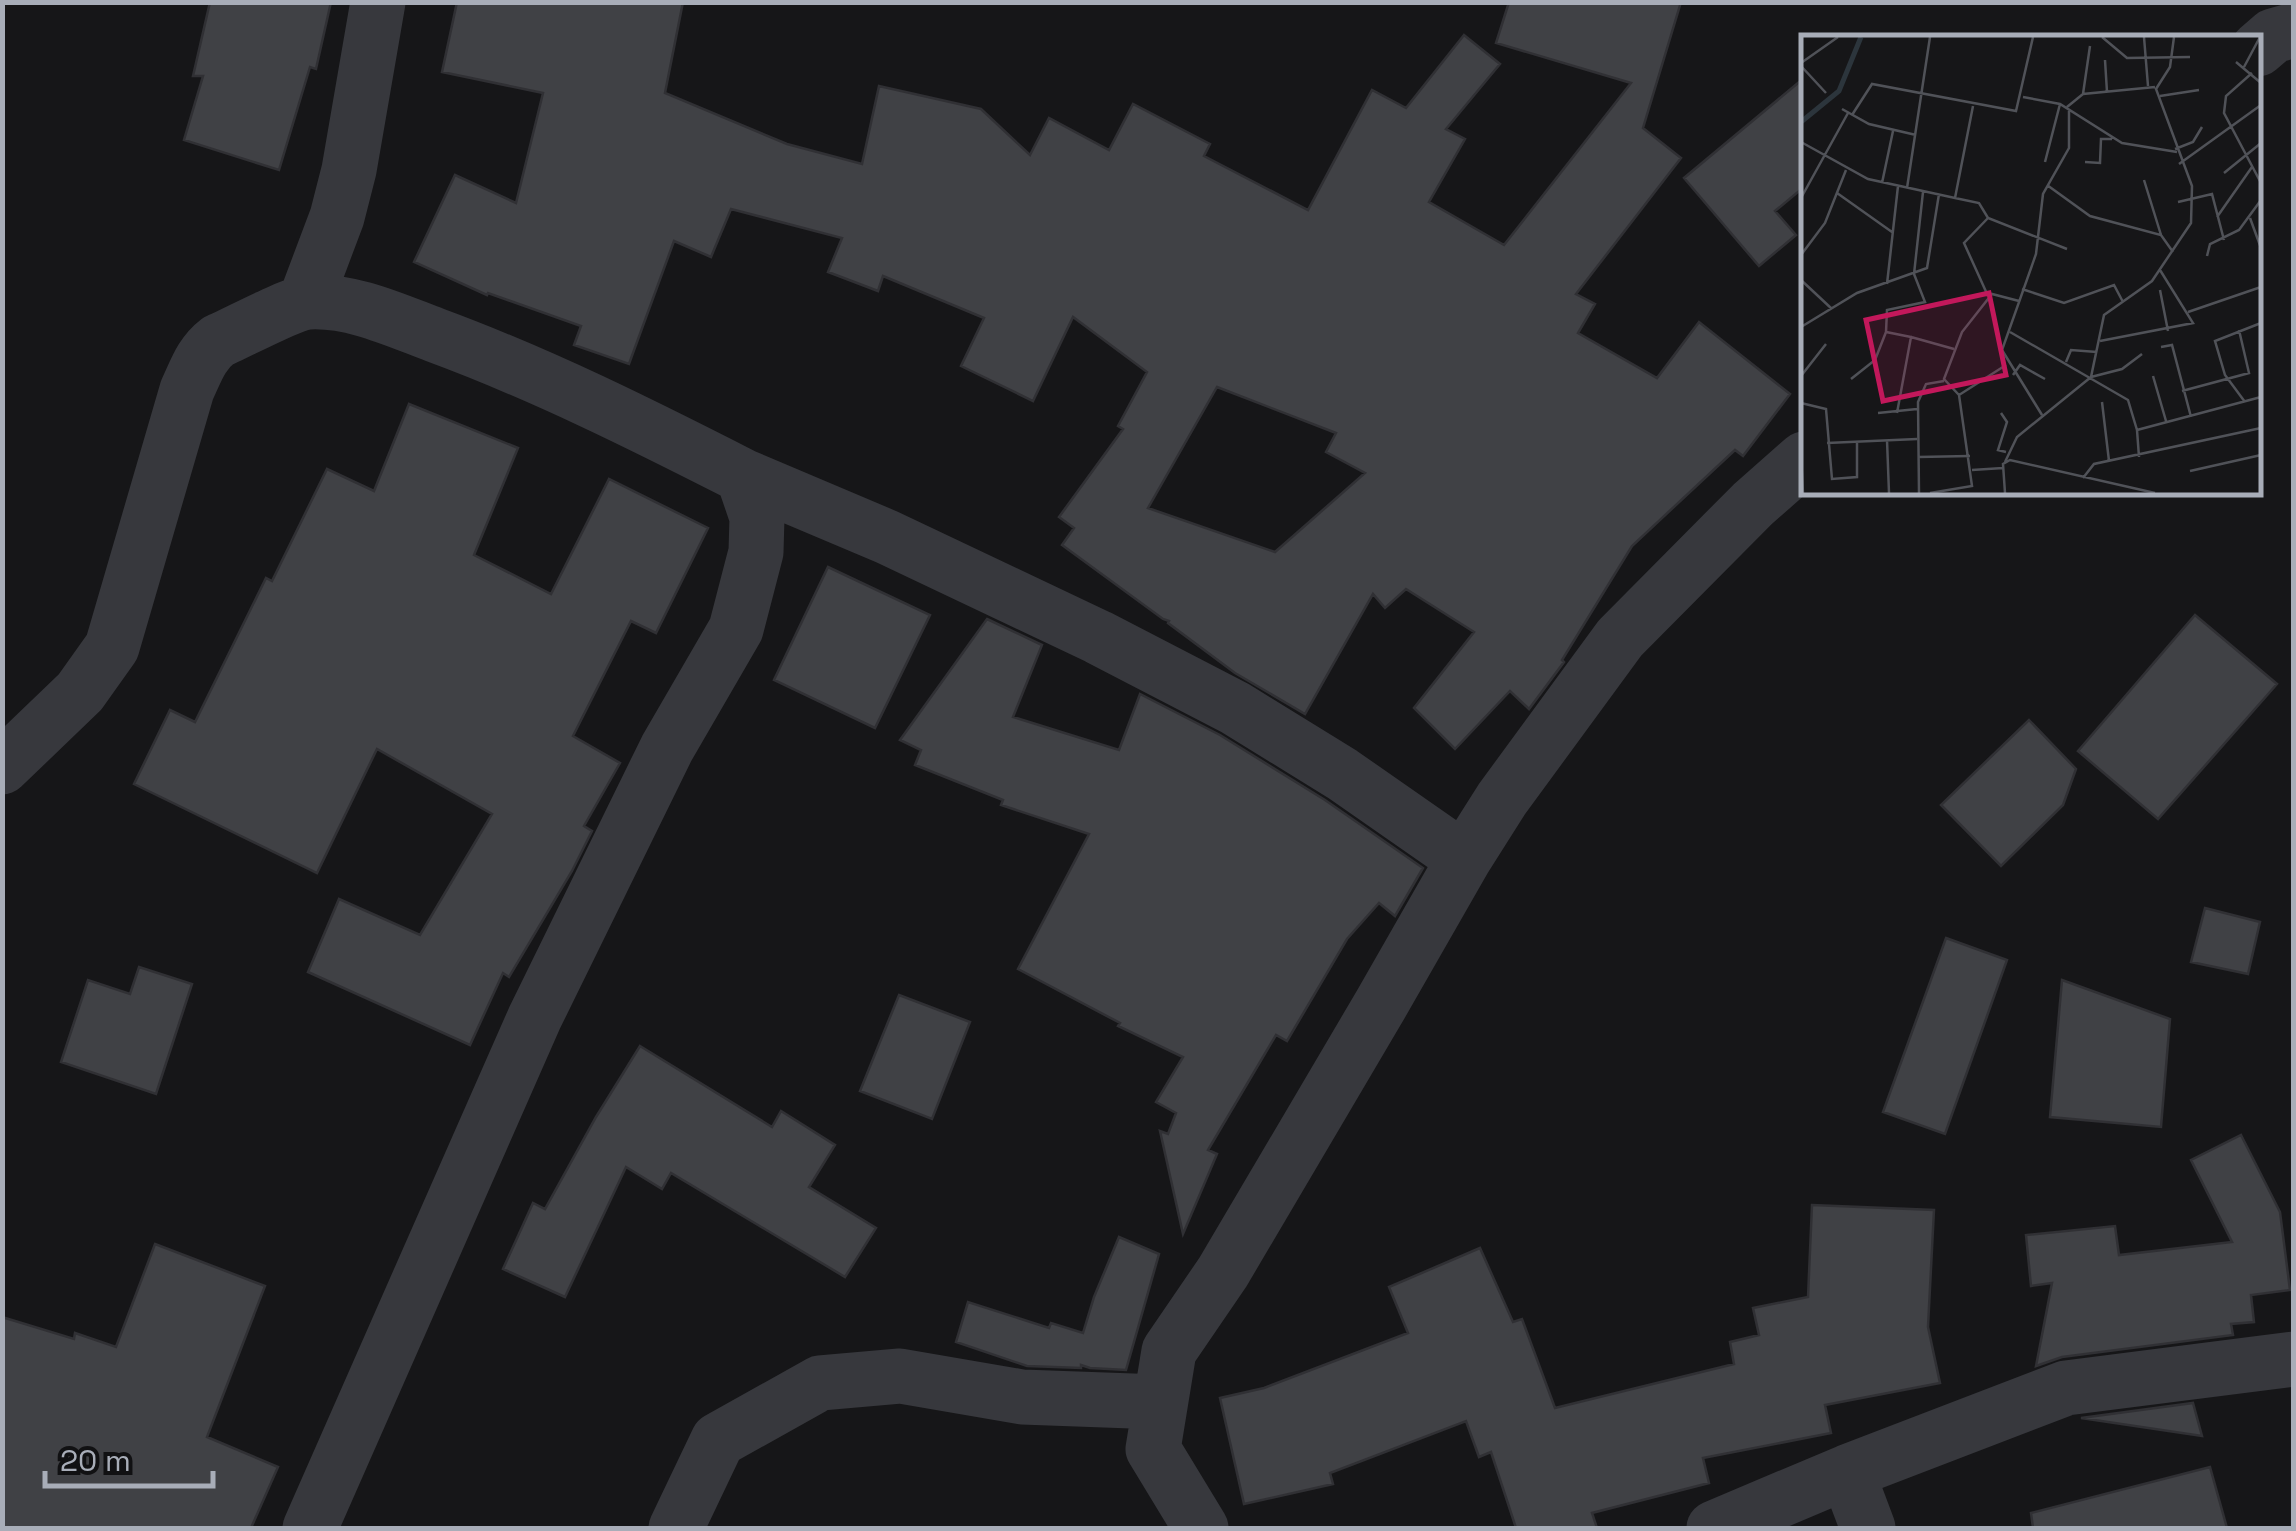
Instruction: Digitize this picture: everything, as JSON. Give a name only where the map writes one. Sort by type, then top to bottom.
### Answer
[{"type":"street","points":[[305,302],[349,170],[378,2]]},
{"type":"street","points":[[2,766],[80,692],[112,647],[188,390],[208,349],[305,302],[340,304],[381,314],[492,356],[743,476],[887,537],[1098,637],[1235,708],[1342,774],[1464,859]]},
{"type":"street","points":[[1201,1528],[1153,1449],[1169,1351],[1223,1272],[1502,799],[1620,638],[1753,504],[1801,463]]},
{"type":"street","points":[[310,1528],[535,1017],[667,748],[736,630],[756,552],[757,517],[743,476]]},
{"type":"street","points":[[1714,1528],[2066,1388],[2294,1359]]},
{"type":"street","points":[[676,1528],[718,1440],[820,1383],[900,1376],[1022,1398],[1160,1402]]},
{"type":"street","points":[[1847,1472],[1868,1528]]},
{"type":"building","points":[[210,2],[331,2],[316,69],[310,67],[279,170],[184,140],[203,76],[193,76]]},
{"type":"building","points":[[457,2],[683,2],[665,93],[787,144],[862,164],[879,86],[981,109],[1030,155],[1049,118],[1109,150],[1133,104],[1210,144],[1204,156],[1308,210],[1372,90],[1406,108],[1464,35],[1500,64],[1446,129],[1465,139],[1429,202],[1504,245],[1631,83],[1496,43],[1509,2],[1681,2],[1643,128],[1681,158],[1576,294],[1595,304],[1578,333],[1657,378],[1699,322],[1790,394],[1743,456],[1735,450],[1632,546],[1564,662],[1529,709],[1510,691],[1455,749],[1414,708],[1474,632],[1406,589],[1385,608],[1373,594],[1305,714],[1235,673],[1062,545],[1074,528],[1059,517],[1123,429],[1118,426],[1147,372],[1073,317],[1033,401],[961,366],[984,318],[883,276],[878,291],[828,272],[842,238],[731,209],[711,257],[674,241],[629,364],[574,345],[581,326],[487,295],[414,262],[455,175],[516,203],[543,93],[442,72]],"holes":[[[1217,387],[1336,433],[1326,452],[1365,473],[1275,552],[1148,508]]]},
{"type":"building","points":[[1801,80],[1801,189],[1775,211],[1796,235],[1759,266],[1684,178]]},
{"type":"building","points":[[409,404],[518,448],[474,555],[551,594],[609,479],[708,528],[656,633],[631,621],[573,736],[620,763],[584,826],[592,831],[572,871],[509,977],[503,973],[470,1045],[308,972],[339,899],[420,935],[492,814],[377,749],[317,873],[134,784],[170,710],[195,722],[266,578],[272,581],[327,469],[374,491]]},
{"type":"building","points":[[828,567],[930,615],[875,728],[774,680]]},
{"type":"building","points":[[2195,615],[2277,684],[2158,819],[2078,751]]},
{"type":"building","points":[[987,619],[1042,645],[1013,717],[1119,750],[1140,694],[1220,735],[1325,800],[1423,868],[1395,916],[1379,903],[1347,939],[1287,1041],[1276,1035],[1208,1150],[1217,1154],[1183,1234],[1160,1131],[1168,1134],[1176,1113],[1156,1102],[1183,1057],[1118,1026],[1120,1023],[1018,969],[1089,834],[1001,805],[1003,800],[915,765],[921,750],[900,740]]},
{"type":"building","points":[[2029,720],[2076,769],[2063,805],[2001,866],[1941,805]]},
{"type":"building","points":[[2205,908],[2260,922],[2248,974],[2191,962]]},
{"type":"building","points":[[1946,938],[2007,960],[1945,1134],[1883,1112]]},
{"type":"building","points":[[139,967],[192,984],[156,1094],[61,1062],[88,980],[130,994]]},
{"type":"building","points":[[2062,980],[2170,1019],[2161,1127],[2050,1117]]},
{"type":"building","points":[[899,995],[970,1022],[932,1119],[860,1091]]},
{"type":"building","points":[[640,1046],[772,1127],[781,1111],[835,1145],[809,1187],[876,1228],[845,1277],[671,1173],[662,1189],[626,1167],[565,1297],[503,1269],[533,1203],[545,1209]]},
{"type":"building","points":[[2241,1135],[2280,1212],[2290,1290],[2251,1295],[2254,1322],[2231,1324],[2233,1335],[2062,1357],[2036,1366],[2052,1283],[2031,1286],[2026,1235],[2115,1226],[2119,1255],[2232,1242],[2191,1160]]},
{"type":"building","points":[[1812,1205],[1934,1210],[1928,1327],[1940,1383],[1825,1405],[1831,1433],[1703,1458],[1709,1483],[1592,1513],[1597,1528],[1516,1528],[1491,1452],[1479,1457],[1466,1421],[1330,1473],[1333,1484],[1244,1504],[1220,1398],[1264,1388],[1408,1333],[1389,1287],[1480,1248],[1513,1322],[1522,1319],[1555,1408],[1734,1364],[1730,1342],[1759,1335],[1753,1308],[1808,1297]]},
{"type":"building","points":[[1119,1237],[1159,1254],[1126,1370],[1081,1365],[1027,1366],[956,1342],[968,1302],[1049,1328],[1051,1323],[1083,1333]]},
{"type":"building","points":[[155,1244],[265,1286],[207,1437],[278,1467],[251,1528],[2,1528],[2,1317],[74,1339],[75,1333],[116,1347]]},
{"type":"building","points":[[2193,1403],[2202,1436],[2081,1418]]},
{"type":"building","points":[[2210,1467],[2227,1528],[2033,1528],[2031,1513]]}]
